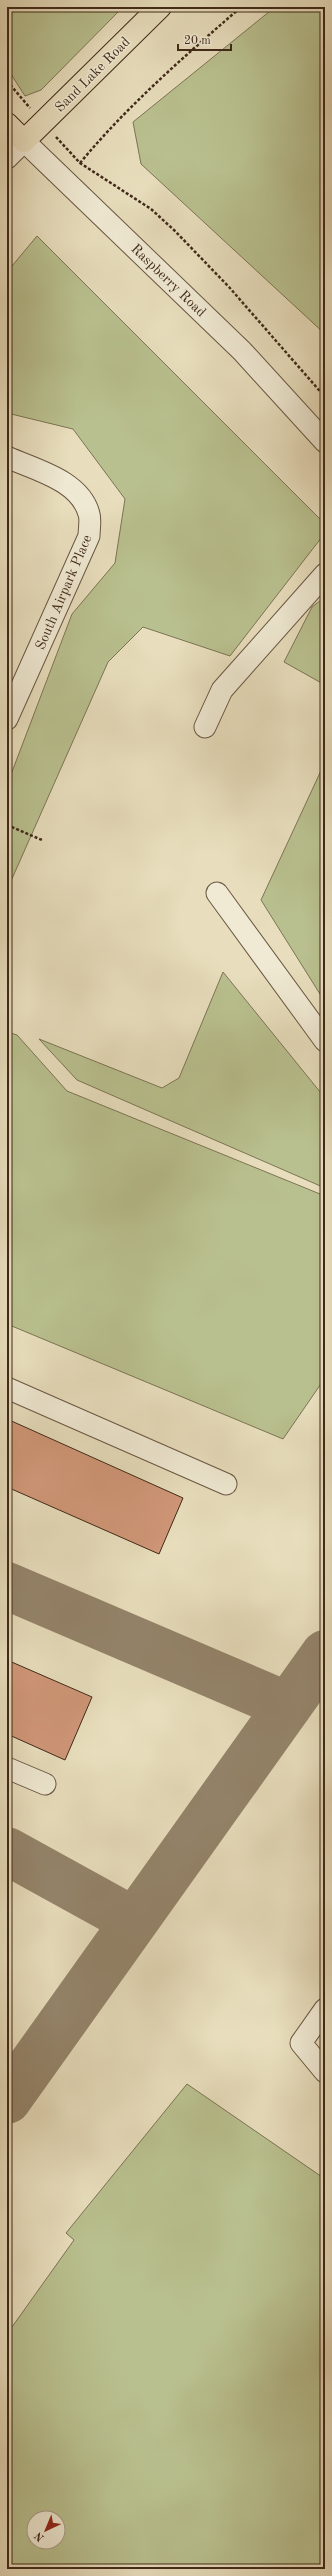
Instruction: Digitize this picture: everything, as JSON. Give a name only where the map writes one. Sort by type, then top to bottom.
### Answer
[{"type":"main road","name":"Sand Lake Road","points":[[24,141],[160,7]]},
{"type":"main road","name":"Raspberry Road","points":[[7,124],[24,141]]},
{"type":"street","points":[[7,158],[24,141]]},
{"type":"street","name":"Raspberry Road","points":[[24,141],[242,351],[325,442]]},
{"type":"street","name":"South Airpark Place","points":[[7,457],[65,483],[82,497],[90,515],[89,536],[7,719]]},
{"type":"street","points":[[205,727],[222,690],[325,574]]},
{"type":"street","points":[[217,892],[325,1041]]},
{"type":"street","points":[[7,1388],[226,1484]]},
{"type":"street","points":[[7,1768],[45,1784]]},
{"type":"street","points":[[325,2009],[301,2043],[325,2072]]},
{"type":"path","points":[[241,7],[156,81],[102,137],[80,163],[151,209],[166,222],[229,287],[325,397]]},
{"type":"path","points":[[7,825],[42,840]]},
{"type":"green space","points":[[7,7],[123,7],[41,90],[25,96],[7,68]]},
{"type":"green space","points":[[275,7],[325,7],[325,334],[141,164],[133,122]]},
{"type":"green space","points":[[37,236],[325,524],[325,533],[230,656],[143,627],[108,662],[7,890],[7,785],[72,614],[115,563],[125,499],[73,429],[7,413],[7,272]]},
{"type":"green space","points":[[325,597],[325,685],[284,662],[312,607]]},
{"type":"green space","points":[[325,762],[325,1002],[261,900]]},
{"type":"green space","points":[[223,972],[325,1098],[325,1188],[77,1080],[39,1039],[162,1088],[179,1078]]},
{"type":"green space","points":[[7,1032],[17,1035],[67,1091],[325,1196],[325,1378],[283,1439],[7,1324]]},
{"type":"green space","points":[[187,2084],[325,2179],[325,2569],[7,2569],[7,2334],[74,2240],[66,2233]]},
{"type":"building","points":[[7,1419],[183,1498],[159,1554],[7,1487]]},
{"type":"building","points":[[7,1660],[92,1697],[65,1760],[7,1734]]},
{"type":"taxiway","points":[[7,1586],[288,1706]]},
{"type":"taxiway","points":[[7,2100],[325,1654]]},
{"type":"taxiway","points":[[7,1851],[134,1921]]}]
